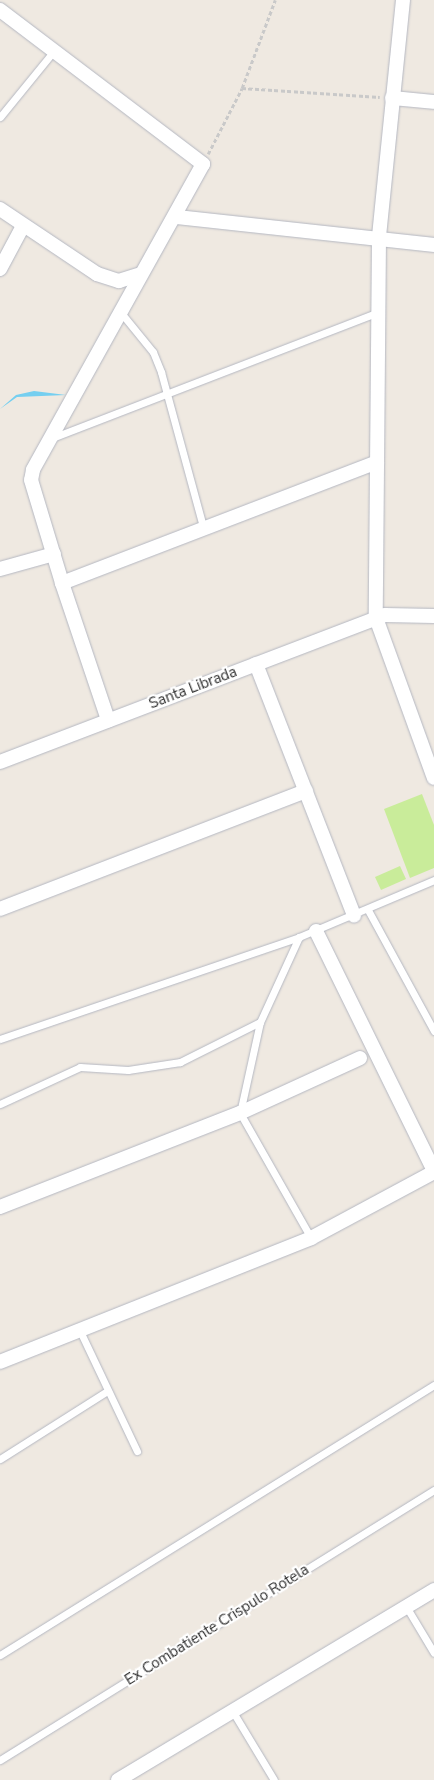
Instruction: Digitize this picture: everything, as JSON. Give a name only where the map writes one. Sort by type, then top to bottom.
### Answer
[{"type":"street","points":[[403,0],[379,238],[377,462],[380,616],[434,778]]},
{"type":"street","points":[[0,10],[203,164],[177,216],[138,275],[122,314],[49,440],[31,480],[62,582],[108,720]]},
{"type":"street","points":[[392,98],[434,102]]},
{"type":"street","points":[[0,209],[97,274],[119,281],[138,275]]},
{"type":"street","points":[[177,216],[434,245]]},
{"type":"street","points":[[0,269],[23,226]]},
{"type":"street","points":[[62,582],[204,530],[377,462]]},
{"type":"street","points":[[0,569],[54,554]]},
{"type":"street","points":[[380,616],[434,616]]},
{"type":"street","name":"Santa Librada","points":[[0,762],[380,616]]},
{"type":"street","points":[[256,664],[354,916]]},
{"type":"street","points":[[0,909],[306,791]]},
{"type":"street","points":[[0,1362],[311,1238],[434,1171],[316,931]]},
{"type":"street","points":[[0,1208],[240,1113],[360,1058]]},
{"type":"street","points":[[118,1780],[407,1608],[434,1590]]},
{"type":"lane","points":[[0,117],[53,52]]},
{"type":"lane","points":[[49,440],[378,312]]},
{"type":"lane","points":[[122,314],[153,352],[167,394],[204,530]]},
{"type":"lane","points":[[0,1039],[316,931],[434,880]]},
{"type":"lane","points":[[368,910],[434,1031]]},
{"type":"lane","points":[[299,937],[260,1022],[240,1113],[311,1238]]},
{"type":"lane","points":[[0,1104],[80,1066],[128,1070],[180,1062],[260,1022]]},
{"type":"lane","points":[[80,1331],[137,1451]]},
{"type":"lane","points":[[0,1655],[434,1385]]},
{"type":"lane","points":[[0,1459],[107,1390]]},
{"type":"lane","name":"Ex Combatiente Crispulo Rotela","points":[[0,1760],[434,1490]]},
{"type":"lane","points":[[407,1608],[434,1653]]},
{"type":"lane","points":[[232,1712],[274,1780]]},
{"type":"path","points":[[203,164],[242,88],[275,0]]},
{"type":"path","points":[[242,88],[392,98]]},
{"type":"green space","points":[[422,794],[434,825],[434,868],[410,878],[384,809]]},
{"type":"green space","points":[[400,866],[406,879],[381,890],[375,877]]},
{"type":"water","points":[[34,391],[66,395],[17,397],[0,409],[16,395]]}]
